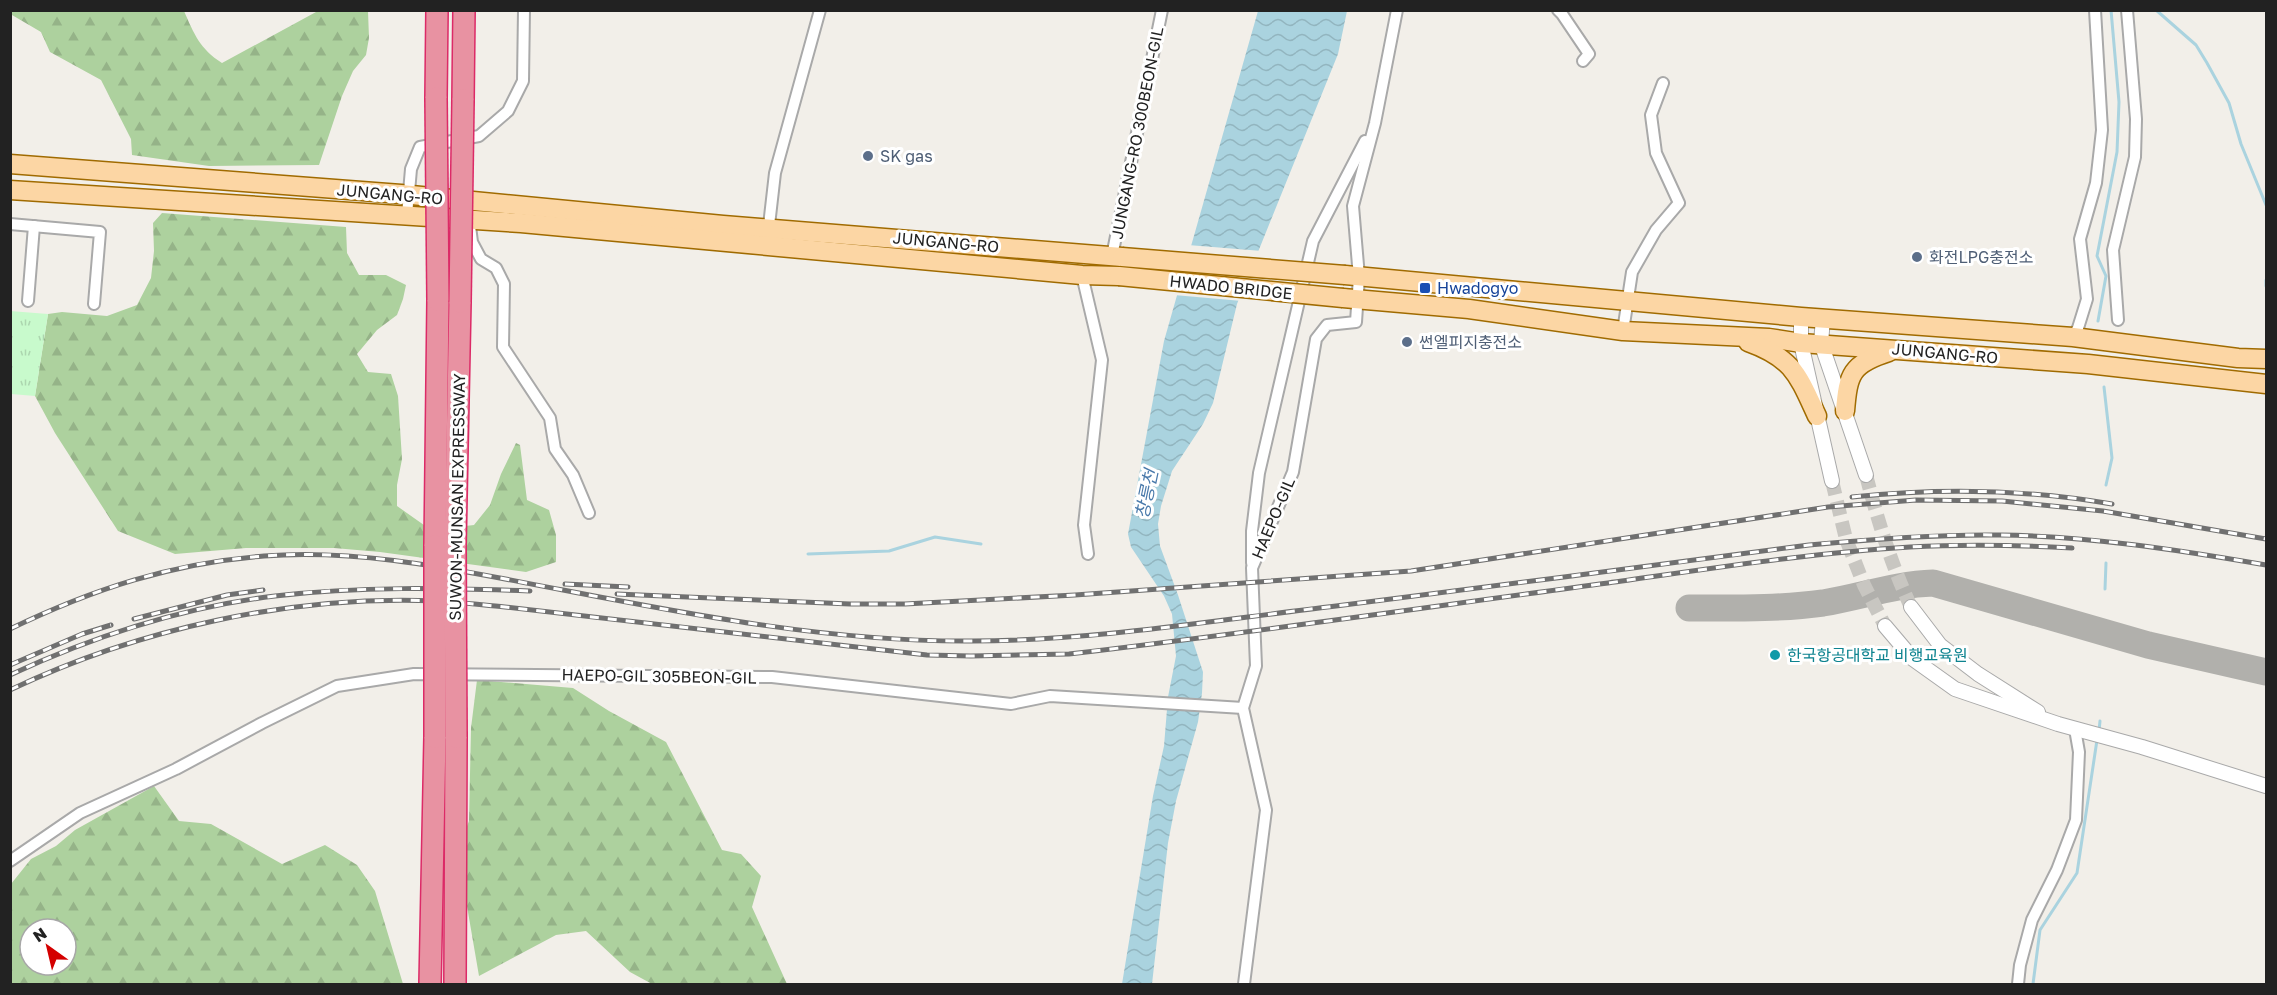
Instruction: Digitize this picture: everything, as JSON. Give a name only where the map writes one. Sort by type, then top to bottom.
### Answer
[{"type":"highway","name":"SUWON-MUNSAN EXPRESSWAY","points":[[437,10],[438,300],[445,546],[446,737],[455,984]]},
{"type":"highway","name":"SUWON-MUNSAN EXPRESSWAY","points":[[445,546],[460,302],[464,10]]},
{"type":"highway","name":"SUWON-MUNSAN EXPRESSWAY","points":[[430,984],[446,737]]},
{"type":"main road","name":"JUNGANG-RO","points":[[10,164],[409,195],[1082,275],[1119,276]]},
{"type":"main road","name":"JUNGANG-RO","points":[[10,190],[469,220],[1117,257]]},
{"type":"main road","name":"HWADO BRIDGE","points":[[1117,257],[1352,276]]},
{"type":"main road","name":"HWADO BRIDGE","points":[[1119,276],[1350,298]]},
{"type":"main road","name":"JUNGANG-RO","points":[[1352,276],[1802,317],[2073,337],[2238,358],[2266,359]]},
{"type":"main road","name":"JUNGANG-RO","points":[[1350,298],[1469,309],[1623,331],[1769,338],[1801,343],[2088,364],[2266,384]]},
{"type":"main road","points":[[1732,336],[1779,355],[1792,368],[1817,416]]},
{"type":"main road","points":[[1845,411],[1846,392],[1854,370],[1872,357],[1898,350]]},
{"type":"street","points":[[407,216],[411,169],[420,147],[479,136],[508,111],[523,81],[524,10]]},
{"type":"street","points":[[767,237],[776,173],[820,10]]},
{"type":"street","name":"JUNGANG-RO 300BEON-GIL","points":[[1117,257],[1162,10]]},
{"type":"street","name":"HAEPO-GIL","points":[[1244,984],[1266,810],[1244,708],[1256,666],[1252,568],[1293,472],[1316,339],[1327,326],[1356,322],[1350,298],[1353,206],[1375,123],[1397,10]]},
{"type":"street","points":[[1558,10],[1589,54],[1583,60]]},
{"type":"street","points":[[2073,337],[2087,299],[2080,239],[2096,183],[2102,130],[2095,10]]},
{"type":"street","points":[[2118,320],[2114,250],[2135,157],[2136,119],[2127,10]]},
{"type":"street","points":[[1623,331],[1632,272],[1656,230],[1678,203],[1656,153],[1651,115],[1663,83]]},
{"type":"street","points":[[1252,568],[1252,531],[1259,473],[1313,241],[1375,123]]},
{"type":"street","points":[[469,220],[472,242],[481,259],[496,268],[504,284],[503,348],[550,418],[555,449],[573,475],[589,513]]},
{"type":"street","points":[[10,224],[100,232],[94,304]]},
{"type":"street","points":[[28,301],[34,226]]},
{"type":"street","points":[[1082,275],[1102,360],[1084,525],[1088,554]]},
{"type":"street","points":[[1802,317],[1801,343],[1832,480]]},
{"type":"street","points":[[1822,318],[1821,343],[1866,475]]},
{"type":"street","points":[[1911,607],[1940,645],[1978,674],[2058,724]]},
{"type":"street","points":[[1885,626],[1913,658],[1955,689],[2058,724],[2266,786]]},
{"type":"street","name":"HAEPO-GIL 305BEON-GIL","points":[[10,861],[80,813],[176,770],[262,723],[337,686],[414,674],[772,677],[1011,704],[1050,696],[1207,708],[1244,708]]},
{"type":"street","points":[[2018,984],[2020,965],[2032,920],[2057,870],[2076,820],[2080,730]]},
{"type":"green space","points":[[11,10],[184,11],[203,46],[222,63],[316,12],[368,11],[369,38],[366,55],[353,71],[342,96],[319,165],[209,166],[132,155],[131,139],[101,80],[50,52],[41,32],[12,15]]},
{"type":"green space","points":[[162,213],[346,227],[347,253],[359,275],[386,275],[406,285],[397,315],[377,330],[357,354],[368,372],[391,374],[398,396],[402,459],[397,485],[397,506],[431,530],[474,525],[490,505],[501,474],[516,443],[520,445],[527,500],[549,510],[556,535],[556,562],[526,572],[334,548],[246,548],[175,554],[118,531],[55,433],[35,396],[48,314],[62,312],[107,316],[137,305],[151,278],[154,251],[153,223]]},
{"type":"green space","points":[[10,311],[48,314],[35,396],[11,394]]},
{"type":"green space","points":[[477,680],[573,688],[609,711],[666,742],[722,850],[741,854],[761,876],[752,907],[787,984],[652,984],[630,972],[586,931],[556,935],[479,976],[463,883],[462,840],[469,821],[471,728]]},
{"type":"green space","points":[[154,786],[179,821],[211,824],[282,864],[325,845],[357,865],[375,891],[403,984],[11,984],[11,884],[31,859],[56,846],[75,830]]},
{"type":"water","name":"창릉천","points":[[1258,11],[1347,11],[1338,54],[1237,304],[1213,403],[1203,424],[1172,471],[1161,506],[1158,524],[1160,546],[1203,672],[1202,693],[1198,722],[1176,801],[1168,843],[1152,984],[1122,984],[1153,796],[1164,746],[1168,697],[1176,656],[1172,614],[1164,596],[1131,547],[1128,534],[1164,341]]},
{"type":"pier","points":[[1188,245],[1262,251],[1242,301],[1174,295]]},
{"type":"waterway","points":[[2098,321],[2106,276],[2097,256],[2117,152],[2119,102],[2111,10]]},
{"type":"waterway","points":[[2156,10],[2196,45],[2207,63],[2229,103],[2241,144],[2266,205]]},
{"type":"waterway","points":[[2266,280],[2266,286]]},
{"type":"waterway","points":[[2104,387],[2112,458],[2106,485]]},
{"type":"waterway","points":[[808,554],[889,551],[935,537],[981,544]]},
{"type":"waterway","points":[[2105,589],[2106,563]]},
{"type":"waterway","points":[[2099,731],[2100,721]]},
{"type":"waterway","points":[[2033,984],[2040,930],[2077,873],[2097,740]]},
{"type":"taxiway","points":[[1689,608],[1806,605],[1905,586],[1933,583],[2148,645],[2266,672]]},
{"type":"tunnel","points":[[1866,475],[1897,575],[1911,607]]},
{"type":"tunnel","points":[[1832,481],[1846,539],[1864,585],[1885,626]]},
{"type":"railway","points":[[1852,497],[1917,492],[1982,491],[2047,495],[2112,504]]},
{"type":"railway","points":[[617,594],[850,604],[905,604],[1075,595],[1411,571],[1828,507],[1916,500],[2002,501],[2103,511],[2266,539]]},
{"type":"railway","points":[[10,629],[103,590],[165,572],[230,560],[302,554],[377,558],[415,563],[766,626],[869,637],[972,641],[1063,638],[1154,629],[1809,545],[1904,537],[1976,535],[2067,538],[2167,549],[2266,565]]},
{"type":"railway","points":[[10,690],[111,649],[164,633],[273,610],[327,604],[382,601],[462,603],[927,655],[1069,654],[1271,629],[1796,557],[1950,545],[2072,548]]},
{"type":"railway","points":[[565,584],[628,587]]},
{"type":"railway","points":[[10,675],[74,648],[140,625],[241,601],[307,593],[371,589],[530,591]]},
{"type":"railway","points":[[134,619],[227,595],[263,590]]},
{"type":"railway","points":[[10,665],[82,634],[111,625]]},
{"type":"place","name":"SK gas","points":[[868,156]]},
{"type":"place","name":"화전LPG충전소","points":[[1917,257]]},
{"type":"place","name":"Hwadogyo","points":[[1425,288]]},
{"type":"place","name":"썬엘피지충전소","points":[[1407,342]]},
{"type":"place","name":"한국항공대학교 비행교육원","points":[[1775,655]]}]
